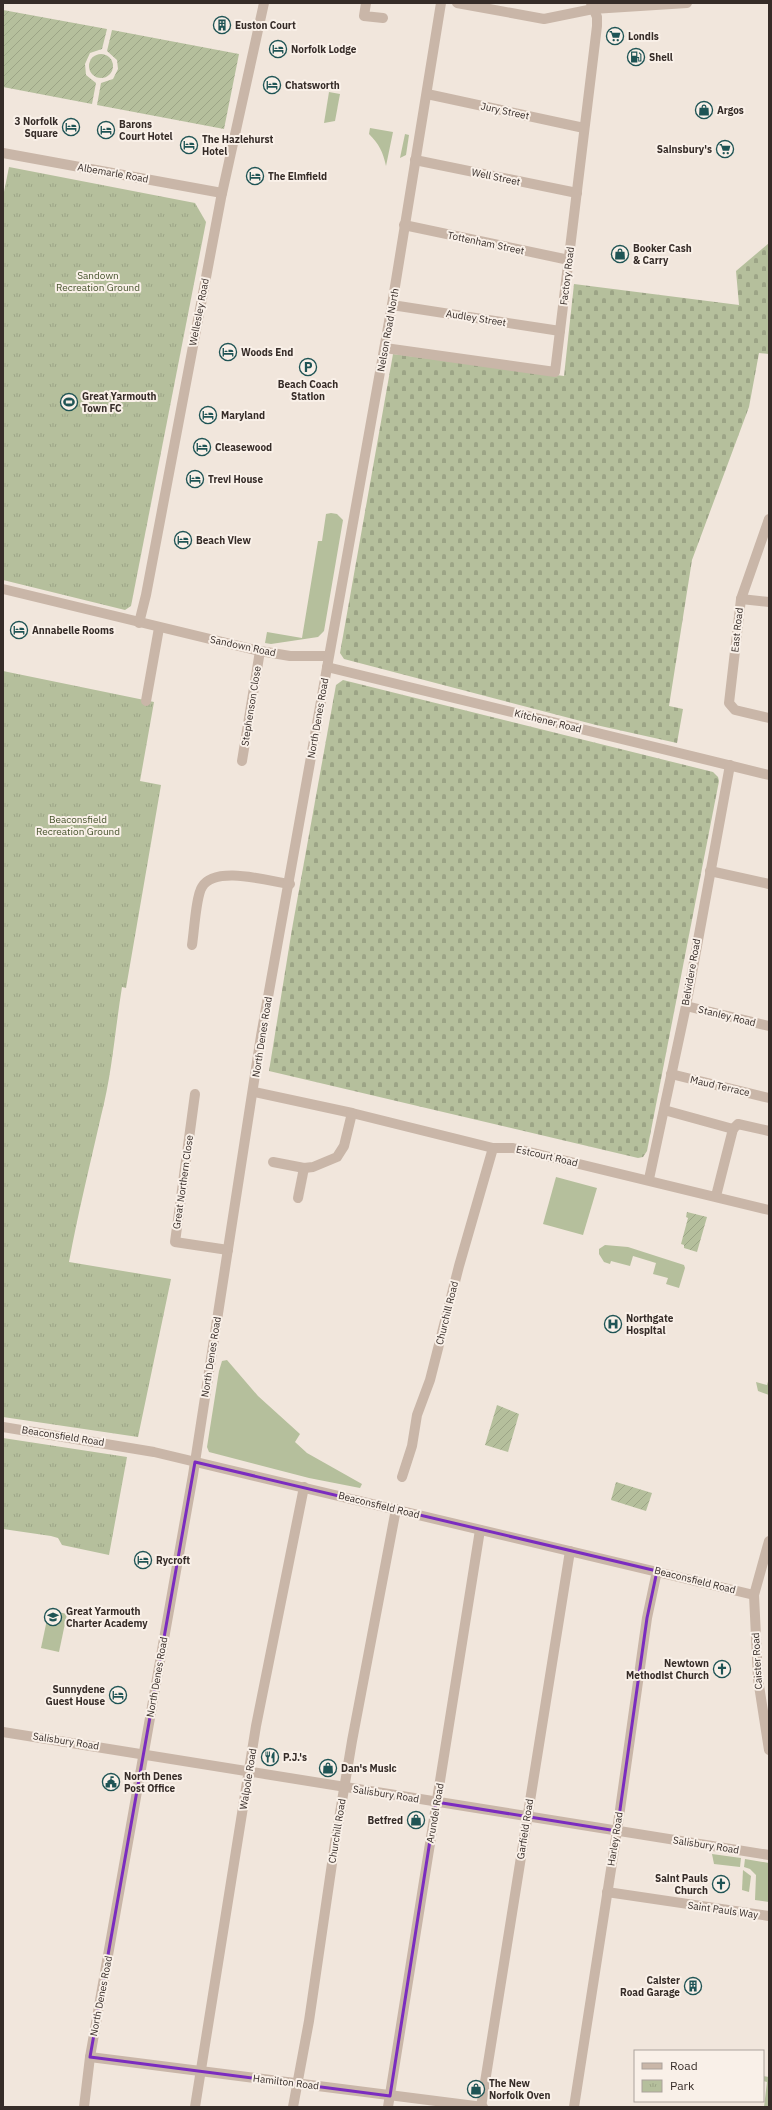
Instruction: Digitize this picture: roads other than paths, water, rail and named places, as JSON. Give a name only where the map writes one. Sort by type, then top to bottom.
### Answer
[{"type":"street","name":"Wellesley Road","points":[[139,623],[146,595],[222,193],[264,3]]},
{"type":"street","points":[[366,3],[364,16],[383,18]]},
{"type":"street","name":"Nelson Road North","points":[[327,661],[385,348],[441,3]]},
{"type":"street","points":[[457,3],[544,19],[592,6],[687,3]]},
{"type":"street","name":"Factory Road","points":[[385,348],[555,372],[597,26],[596,17],[592,6]]},
{"type":"street","name":"Jury Street","points":[[427,94],[584,128]]},
{"type":"street","name":"Albemarle Road","points":[[3,153],[222,193]]},
{"type":"street","name":"Well Street","points":[[415,160],[577,193]]},
{"type":"street","name":"Tottenham Street","points":[[404,225],[569,260]]},
{"type":"street","name":"Audley Street","points":[[392,305],[560,331]]},
{"type":"street","name":"East Road","points":[[768,525],[741,599],[729,703],[735,710],[769,718]]},
{"type":"street","name":"Sandown Road","points":[[3,589],[159,628],[260,651],[327,661]]},
{"type":"street","points":[[741,599],[769,602]]},
{"type":"street","points":[[146,701],[159,628]]},
{"type":"street","name":"Stephenson Close","points":[[242,761],[260,651]]},
{"type":"street","name":"Kitchener Road","points":[[327,661],[769,775]]},
{"type":"street","name":"North Denes Road","points":[[84,2107],[90,2057],[195,1462],[254,1092],[261,1036],[290,884],[327,661]]},
{"type":"street","name":"Belvidere Road","points":[[649,1179],[686,1006],[730,765]]},
{"type":"street","points":[[710,871],[769,884]]},
{"type":"street","points":[[192,945],[201,888],[210,879],[226,874],[290,884]]},
{"type":"street","name":"Stanley Road","points":[[686,1006],[769,1026]]},
{"type":"street","name":"Maud Terrace","points":[[671,1074],[769,1098]]},
{"type":"street","name":"Estcourt Road","points":[[254,1092],[352,1113],[493,1148],[513,1148],[649,1179],[769,1210]]},
{"type":"street","name":"Great Northern Close","points":[[195,1094],[175,1242],[228,1250]]},
{"type":"street","points":[[664,1110],[733,1129]]},
{"type":"street","points":[[274,1162],[304,1168],[332,1160],[341,1152],[352,1113]]},
{"type":"street","points":[[716,1196],[733,1129],[738,1124],[769,1131]]},
{"type":"street","name":"Churchill Road","points":[[402,1477],[412,1446],[417,1415],[430,1380],[459,1266],[493,1148]]},
{"type":"street","points":[[298,1198],[304,1168]]},
{"type":"street","name":"Beaconsfield Road","points":[[3,1427],[147,1451],[304,1487],[754,1595]]},
{"type":"street","name":"Walpole Road","points":[[195,2107],[249,1773],[304,1487]]},
{"type":"street","name":"Churchill Road","points":[[293,2107],[309,2022],[344,1788],[396,1509]]},
{"type":"street","name":"Arundel Road","points":[[388,2107],[480,1530]]},
{"type":"street","name":"Caister Road","points":[[769,1541],[754,1595],[758,1686],[769,1750]]},
{"type":"street","name":"Garfield Road","points":[[482,2107],[570,1551]]},
{"type":"street","name":"Harley Road","points":[[574,2107],[617,1832],[647,1618],[656,1571]]},
{"type":"street","name":"Salisbury Road","points":[[3,1732],[144,1753],[249,1773],[769,1855]]},
{"type":"street","name":"Saint Pauls Way","points":[[607,1892],[769,1916]]},
{"type":"street","name":"Hamilton Road","points":[[90,2057],[482,2107]]},
{"type":"place","name":"Euston Court","points":[[222,25]]},
{"type":"place","name":"Londis","points":[[615,36]]},
{"type":"place","name":"Norfolk Lodge","points":[[278,49]]},
{"type":"place","name":"Shell","points":[[636,57]]},
{"type":"place","name":"Chatsworth","points":[[272,85]]},
{"type":"place","name":"Argos","points":[[704,110]]},
{"type":"place","name":"3 Norfolk Square","points":[[71,127]]},
{"type":"place","name":"Barons Court Hotel","points":[[106,130]]},
{"type":"place","name":"The Hazlehurst Hotel","points":[[189,145]]},
{"type":"place","name":"Sainsbury's","points":[[725,149]]},
{"type":"place","name":"The Elmfield","points":[[255,176]]},
{"type":"place","name":"Booker Cash & Carry","points":[[620,254]]},
{"type":"place","name":"Woods End","points":[[228,352]]},
{"type":"place","name":"Beach Coach Station","points":[[308,367]]},
{"type":"place","name":"Great Yarmouth Town FC","points":[[69,402]]},
{"type":"place","name":"Maryland","points":[[208,415]]},
{"type":"place","name":"Cleasewood","points":[[202,447]]},
{"type":"place","name":"Trevi House","points":[[195,479]]},
{"type":"place","name":"Beach View","points":[[183,540]]},
{"type":"place","name":"Annabelle Rooms","points":[[19,630]]},
{"type":"place","name":"Northgate Hospital","points":[[613,1324]]},
{"type":"place","name":"Rycroft","points":[[143,1560]]},
{"type":"place","name":"Great Yarmouth Charter Academy","points":[[53,1617]]},
{"type":"place","name":"Newtown Methodist Church","points":[[722,1669]]},
{"type":"place","name":"Sunnydene Guest House","points":[[118,1695]]},
{"type":"place","name":"P.J.'s","points":[[270,1757]]},
{"type":"place","name":"Dan's Music","points":[[328,1768]]},
{"type":"place","name":"North Denes Post Office","points":[[111,1782]]},
{"type":"place","name":"Betfred","points":[[416,1820]]},
{"type":"place","name":"Saint Pauls Church","points":[[721,1884]]},
{"type":"place","name":"Caister Road Garage","points":[[693,1986]]},
{"type":"place","name":"The New Norfolk Oven","points":[[476,2089]]},
{"type":"park label","name":"Sandown Recreation Ground","points":[[98,280]]},
{"type":"park label","name":"Beaconsfield Recreation Ground","points":[[78,824]]}]
